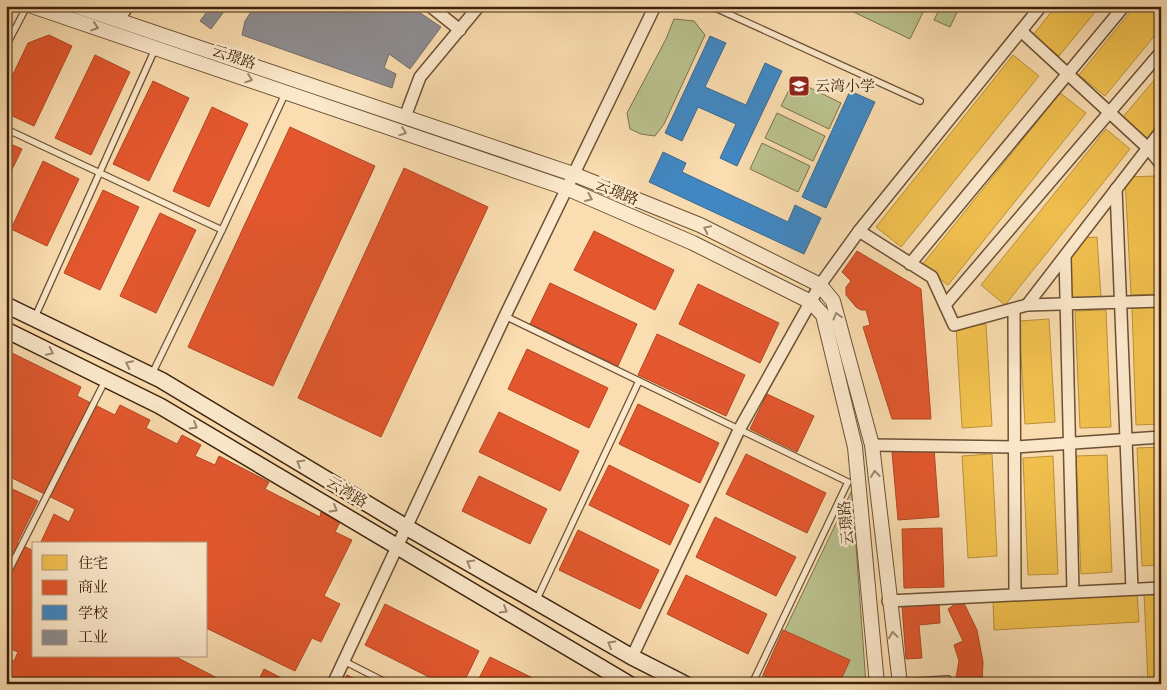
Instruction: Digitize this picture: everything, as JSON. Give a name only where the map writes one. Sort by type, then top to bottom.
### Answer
[{"type":"main road","name":"云湾路","points":[[6,305],[152,375],[406,528],[632,657],[685,684]]},
{"type":"main road","name":"云湾路","points":[[6,330],[160,406],[629,684]]},
{"type":"street","name":"云璟路","points":[[32,6],[291,79],[573,174],[700,225],[820,286],[833,301],[872,445],[888,601],[900,683]]},
{"type":"street","name":"云璟路","points":[[76,6],[118,20],[159,41],[286,92],[566,188],[693,243],[811,302],[823,315],[855,447],[877,684]]},
{"type":"street","points":[[118,20],[128,6]]},
{"type":"street","points":[[430,6],[460,30]]},
{"type":"street","points":[[405,117],[420,77],[479,6]]},
{"type":"street","points":[[333,684],[505,316],[656,6]]},
{"type":"street","points":[[632,657],[739,430],[820,286],[859,231],[1041,6]]},
{"type":"street","points":[[910,264],[1124,6]]},
{"type":"street","points":[[1021,30],[1148,148],[1161,164]]},
{"type":"street","points":[[945,305],[1161,52]]},
{"type":"street","points":[[1027,305],[1161,131]]},
{"type":"street","points":[[1116,189],[1132,589]]},
{"type":"street","points":[[859,231],[932,277],[954,324],[1027,305],[1161,301]]},
{"type":"street","points":[[1064,256],[1072,591]]},
{"type":"street","points":[[1014,309],[1015,593]]},
{"type":"street","points":[[872,445],[1015,447],[1161,436]]},
{"type":"street","points":[[888,601],[1015,593],[1161,588]]},
{"type":"lane","points":[[6,46],[27,6]]},
{"type":"lane","points":[[711,6],[920,101]]},
{"type":"lane","points":[[34,319],[159,41]]},
{"type":"lane","points":[[152,375],[222,230],[291,79]]},
{"type":"lane","points":[[6,129],[222,230]]},
{"type":"lane","points":[[505,316],[848,482],[752,684]]},
{"type":"lane","points":[[6,576],[106,379]]},
{"type":"lane","points":[[536,601],[639,381]]},
{"type":"lane","points":[[344,661],[389,684]]},
{"type":"lane","points":[[900,683],[948,679]]},
{"type":"green space","points":[[841,6],[926,6],[910,39]]},
{"type":"green space","points":[[941,6],[960,6],[950,27],[934,20]]},
{"type":"green space","points":[[674,19],[694,21],[705,35],[664,124],[655,136],[641,134],[630,129],[627,113],[666,39]]},
{"type":"green space","points":[[794,80],[841,103],[829,129],[781,106]]},
{"type":"green space","points":[[777,113],[825,136],[813,161],[765,138]]},
{"type":"green space","points":[[762,143],[810,166],[798,192],[750,169]]},
{"type":"green space","points":[[852,490],[866,684],[759,684]]},
{"type":"building: 住宅","points":[[1056,6],[1100,6],[1059,56],[1033,35]]},
{"type":"building: 住宅","points":[[1135,6],[1161,6],[1161,28],[1105,96],[1079,75]]},
{"type":"building: 住宅","points":[[1013,55],[1039,76],[901,247],[876,227]]},
{"type":"building: 住宅","points":[[1161,72],[1161,124],[1148,139],[1122,118]]},
{"type":"building: 住宅","points":[[1060,93],[1086,113],[948,285],[922,265]]},
{"type":"building: 住宅","points":[[1106,129],[1130,149],[1005,305],[981,285]]},
{"type":"building: 住宅","points":[[1156,176],[1161,294],[1131,295],[1125,177]]},
{"type":"building: 住宅","points":[[1097,237],[1101,297],[1071,299],[1069,257],[1081,238]]},
{"type":"building: 住宅","points":[[1161,307],[1161,424],[1136,425],[1132,308]]},
{"type":"building: 住宅","points":[[1106,310],[1111,427],[1080,428],[1075,311]]},
{"type":"building: 住宅","points":[[1049,319],[1055,422],[1025,424],[1019,321]]},
{"type":"building: 住宅","points":[[986,324],[992,426],[962,428],[956,326]]},
{"type":"building: 住宅","points":[[1161,447],[1161,565],[1142,566],[1137,448]]},
{"type":"building: 住宅","points":[[992,454],[997,556],[968,558],[962,456]]},
{"type":"building: 住宅","points":[[1107,455],[1112,572],[1081,574],[1076,456]]},
{"type":"building: 住宅","points":[[1053,456],[1058,574],[1028,575],[1023,458]]},
{"type":"building: 住宅","points":[[1161,592],[1161,684],[1148,684],[1144,593]]},
{"type":"building: 住宅","points":[[1137,593],[1139,622],[994,630],[993,601]]},
{"type":"building: 商业","points":[[49,35],[72,46],[34,126],[6,113],[6,89],[28,43]]},
{"type":"building: 商业","points":[[95,55],[130,72],[91,155],[55,138]]},
{"type":"building: 商业","points":[[153,81],[189,98],[149,181],[113,164]]},
{"type":"building: 商业","points":[[212,107],[248,124],[209,207],[173,191]]},
{"type":"building: 商业","points":[[290,127],[375,166],[273,386],[188,347]]},
{"type":"building: 商业","points":[[6,142],[22,149],[6,182]]},
{"type":"building: 商业","points":[[43,161],[79,179],[47,246],[11,229]]},
{"type":"building: 商业","points":[[404,168],[488,207],[381,437],[298,398]]},
{"type":"building: 商业","points":[[103,190],[139,207],[100,290],[64,273]]},
{"type":"building: 商业","points":[[160,213],[196,230],[156,313],[120,296]]},
{"type":"building: 商业","points":[[594,231],[674,270],[655,310],[574,270]]},
{"type":"building: 商业","points":[[857,251],[921,289],[931,419],[892,419],[863,327],[870,325],[866,310],[856,307],[846,295],[846,287],[851,281],[842,272]]},
{"type":"building: 商业","points":[[550,283],[637,324],[618,366],[530,324]]},
{"type":"building: 商业","points":[[698,284],[779,323],[760,363],[679,324]]},
{"type":"building: 商业","points":[[657,334],[745,375],[726,416],[638,375]]},
{"type":"building: 商业","points":[[527,349],[608,388],[589,428],[508,389]]},
{"type":"building: 商业","points":[[6,350],[81,387],[77,396],[115,415],[120,405],[150,420],[146,428],[177,444],[182,435],[201,445],[195,456],[215,465],[219,456],[269,482],[265,489],[320,517],[321,512],[340,522],[335,532],[352,540],[324,596],[340,604],[321,642],[312,638],[295,671],[208,629],[208,542],[41,542],[54,514],[69,522],[75,509],[6,475]]},
{"type":"building: 商业","points":[[767,394],[814,416],[797,452],[750,429]]},
{"type":"building: 商业","points":[[638,404],[719,443],[700,483],[619,444]]},
{"type":"building: 商业","points":[[499,412],[579,451],[560,491],[479,452]]},
{"type":"building: 商业","points":[[934,448],[939,517],[898,520],[892,452]]},
{"type":"building: 商业","points":[[746,454],[826,493],[807,533],[726,494]]},
{"type":"building: 商业","points":[[609,465],[689,505],[670,545],[589,505]]},
{"type":"building: 商业","points":[[479,476],[547,509],[530,544],[462,511]]},
{"type":"building: 商业","points":[[6,486],[38,501],[17,543],[32,550],[32,658],[178,658],[229,684],[6,684],[6,658],[14,661],[18,652],[6,647],[6,609],[12,598],[6,595]]},
{"type":"building: 商业","points":[[715,517],[796,557],[776,596],[696,557]]},
{"type":"building: 商业","points":[[942,528],[944,587],[904,588],[902,529]]},
{"type":"building: 商业","points":[[578,530],[659,570],[640,609],[559,570]]},
{"type":"building: 商业","points":[[686,575],[767,614],[748,654],[667,614]]},
{"type":"building: 商业","points":[[962,599],[977,630],[983,662],[982,684],[955,683],[959,661],[954,645],[963,641],[948,609]]},
{"type":"building: 商业","points":[[939,603],[940,623],[919,625],[922,658],[906,659],[902,606]]},
{"type":"building: 商业","points":[[385,604],[479,651],[463,684],[443,684],[365,645]]},
{"type":"building: 商业","points":[[783,630],[850,660],[839,684],[782,684],[763,675]]},
{"type":"building: 商业","points":[[490,657],[545,684],[476,684]]},
{"type":"building: 商业","points":[[264,669],[293,684],[257,684]]},
{"type":"building: 商业","points":[[347,675],[365,684],[342,684]]},
{"type":"building: 学校","points":[[710,36],[726,43],[705,87],[746,105],[765,63],[782,71],[737,166],[720,158],[736,124],[698,107],[682,141],[665,133]]},
{"type":"building: 学校","points":[[850,91],[875,102],[826,208],[802,197]]},
{"type":"building: 学校","points":[[663,152],[686,163],[682,172],[788,222],[795,205],[821,218],[804,254],[649,182]]},
{"type":"building: 工业","points":[[211,6],[228,6],[211,29],[200,21]]},
{"type":"building: 工业","points":[[255,6],[410,6],[441,27],[410,69],[389,54],[384,68],[396,74],[392,88],[242,35],[245,21]]},
{"type":"place","name":"云湾小学","points":[[799,86]]}]
